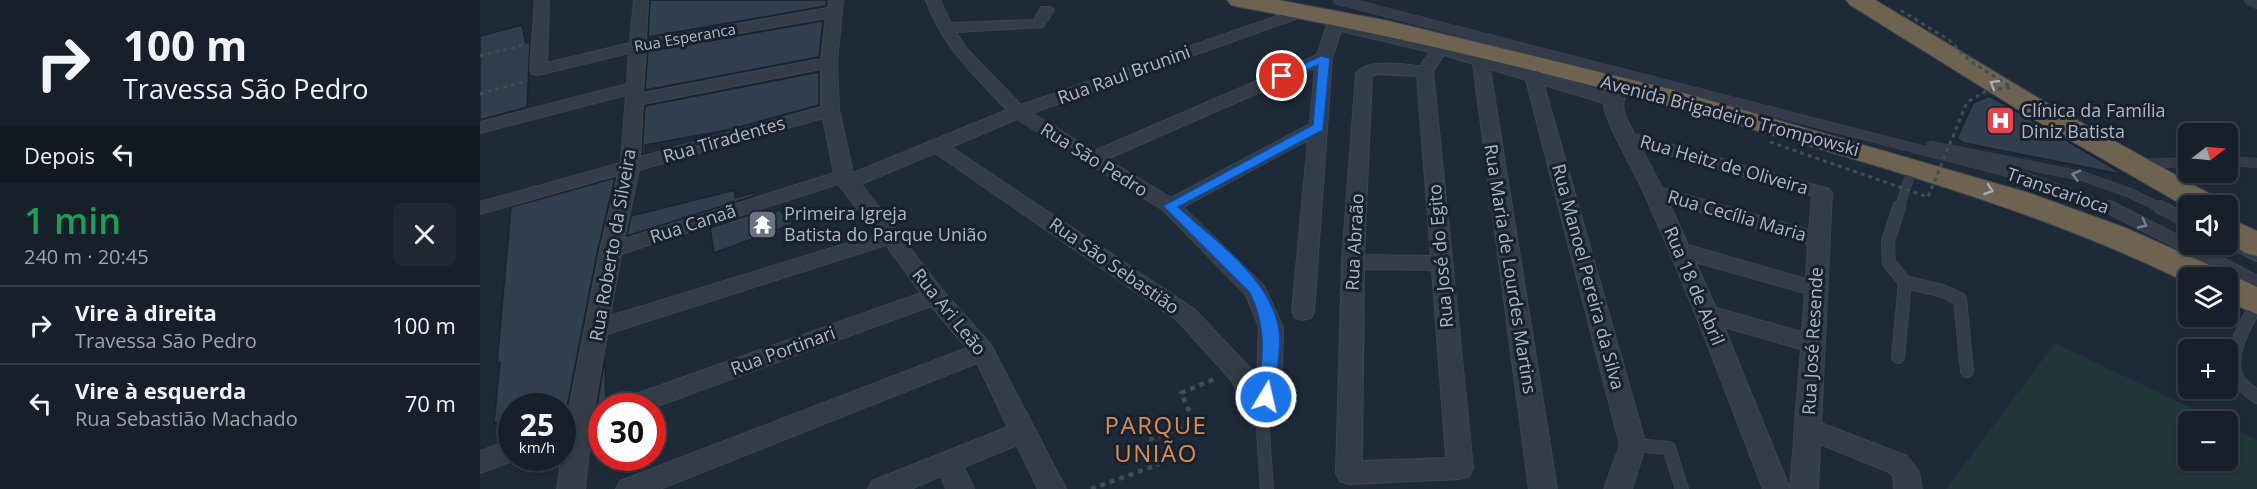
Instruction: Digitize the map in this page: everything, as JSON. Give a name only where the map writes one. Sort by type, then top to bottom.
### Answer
[{"type":"highway","name":"Avenida Brigadeiro Trompowski","points":[[1239,0],[1302,6],[1336,14],[1618,93],[1913,166],[2072,220],[2182,267]]},
{"type":"highway","points":[[1875,5],[2045,114],[2134,164],[2178,173]]},
{"type":"highway","points":[[1302,6],[1345,10],[1389,28]]},
{"type":"highway","points":[[2189,183],[2199,195]]},
{"type":"highway","points":[[2238,223],[2257,233]]},
{"type":"highway","points":[[2238,234],[2257,245]]},
{"type":"highway","points":[[2238,293],[2257,303]]},
{"type":"street","points":[[538,70],[542,0]]},
{"type":"street","name":"Rua Roberto da Silveira","points":[[571,489],[611,250],[630,166],[640,0]]},
{"type":"street","name":"Rua São Pedro","points":[[933,0],[960,51],[1018,112],[1170,206],[1237,269],[1256,291],[1271,327],[1272,351],[1262,417]]},
{"type":"street","name":"Rua Esperanca","points":[[538,70],[637,46],[834,6]]},
{"type":"street","name":"Rua Ari Leão","points":[[834,6],[829,62],[830,110],[845,180],[935,296],[984,351],[1052,489]]},
{"type":"street","name":"Rua Raul Brunini","points":[[845,180],[1018,112],[1302,6]]},
{"type":"street","points":[[946,28],[1038,24],[1043,20],[1046,10]]},
{"type":"street","points":[[1303,312],[1324,58],[1336,14],[1440,49],[1481,55]]},
{"type":"street","points":[[1425,71],[1440,49]]},
{"type":"street","name":"Rua Maria de Lourdes Martins","points":[[1481,55],[1491,154],[1543,489]]},
{"type":"street","points":[[1093,159],[1324,58]]},
{"type":"street","points":[[480,128],[635,94],[829,62]]},
{"type":"street","name":"Rua Abraão","points":[[1425,71],[1377,69],[1364,73],[1353,262],[1349,473],[1460,468]]},
{"type":"street","name":"Rua Manoel Pereira da Silva","points":[[1533,70],[1634,445]]},
{"type":"street","name":"Rua José do Egito","points":[[1425,71],[1460,468]]},
{"type":"street","name":"Rua 18 de Abril","points":[[1618,93],[1613,109],[1654,192],[1707,314],[1777,489]]},
{"type":"street","name":"Rua Tiradentes","points":[[480,208],[830,110]]},
{"type":"street","points":[[1170,206],[1318,127]]},
{"type":"street","name":"Rua Heitz de Oliveira","points":[[1626,137],[1822,193]]},
{"type":"street","name":"Rua São Sebastião","points":[[936,145],[1186,315],[1236,369],[1262,417]]},
{"type":"street","name":"Rua Canaã","points":[[611,250],[845,180]]},
{"type":"street","name":"Rua Cecília Maria","points":[[1654,192],[1819,240]]},
{"type":"street","name":"Rua José Resende","points":[[1804,489],[1822,193]]},
{"type":"street","points":[[598,328],[890,237]]},
{"type":"street","points":[[1679,250],[1816,289]]},
{"type":"street","points":[[1353,262],[1442,263]]},
{"type":"street","name":"Rua Portinari","points":[[666,393],[935,296]]},
{"type":"street","points":[[1707,314],[1813,344]]},
{"type":"street","points":[[630,489],[984,351]]},
{"type":"street","points":[[1808,429],[1898,464],[1906,472],[1908,489]]},
{"type":"street","points":[[882,489],[1024,431]]},
{"type":"street","points":[[1618,489],[1634,445]]},
{"type":"street","points":[[480,462],[498,455]]},
{"type":"street","points":[[949,462],[960,489]]},
{"type":"lane","points":[[2249,0],[2257,4]]},
{"type":"lane","name":"Transcarioca","points":[[1336,14],[1575,60],[2023,176],[2080,195],[2130,217],[2257,282]]},
{"type":"lane","name":"Transcarioca","points":[[1848,130],[2074,174],[2130,193],[2178,216]]},
{"type":"lane","points":[[2238,162],[2257,163]]},
{"type":"lane","points":[[1913,166],[1888,242],[1889,263],[1905,282],[1943,291],[1960,299],[1967,371]]},
{"type":"lane","points":[[2238,245],[2257,255]]},
{"type":"lane","points":[[1898,357],[1905,282]]},
{"type":"lane","points":[[2257,303],[2247,322],[2233,364],[2239,381],[2257,397]]},
{"type":"lane","name":"Rua São Pedro","points":[[1262,417],[1268,489]]},
{"type":"lane","points":[[1634,445],[1669,448],[1682,489]]},
{"type":"path","points":[[1770,142],[1928,196],[1967,102],[1986,91],[2011,87],[1970,60],[1949,40],[1875,5]]},
{"type":"path","points":[[480,56],[540,42]]},
{"type":"path","points":[[480,94],[526,81],[538,70]]},
{"type":"path","points":[[1091,489],[1156,465],[1146,441],[1194,422],[1181,393],[1236,369]]},
{"type":"green space","points":[[2055,343],[2197,411],[2178,411],[2178,471],[2238,471],[2238,431],[2257,440],[2257,489],[1946,489]]},
{"type":"building","points":[[650,0],[827,0],[826,6],[648,37]]},
{"type":"building","points":[[823,21],[819,57],[645,90],[648,51]]},
{"type":"building","points":[[522,25],[526,43],[530,43],[527,107],[480,120],[480,36]]},
{"type":"building","points":[[819,72],[819,105],[732,129],[645,145],[645,153],[642,154],[645,106]]},
{"type":"building","name":"Clínica da Família Diniz Batista","points":[[1989,96],[2125,175],[1964,143],[1957,138],[1973,103]]},
{"type":"building","points":[[615,178],[598,249],[570,393],[498,393],[498,421],[494,423],[500,362],[497,363],[511,207]]},
{"type":"building","points":[[735,190],[735,198],[753,193],[754,196],[627,236],[631,216]]},
{"type":"building","name":"Primeira Igreja Batista do Parque União","points":[[780,210],[793,224],[714,253],[710,228],[754,213],[755,218]]},
{"type":"building","points":[[605,358],[606,393],[599,393]]},
{"type":"place","name":"Clínica da Família Diniz Batista","points":[[2000,121]]},
{"type":"place","name":"Primeira Igreja Batista do Parque União","points":[[763,224]]},
{"type":"district","name":"PARQUE UNIÃO","points":[[1156,440]]},
{"type":"route","points":[[1266,397],[1272,351],[1271,327],[1256,291],[1237,269],[1170,206],[1318,127],[1324,58],[1282,76]]}]
